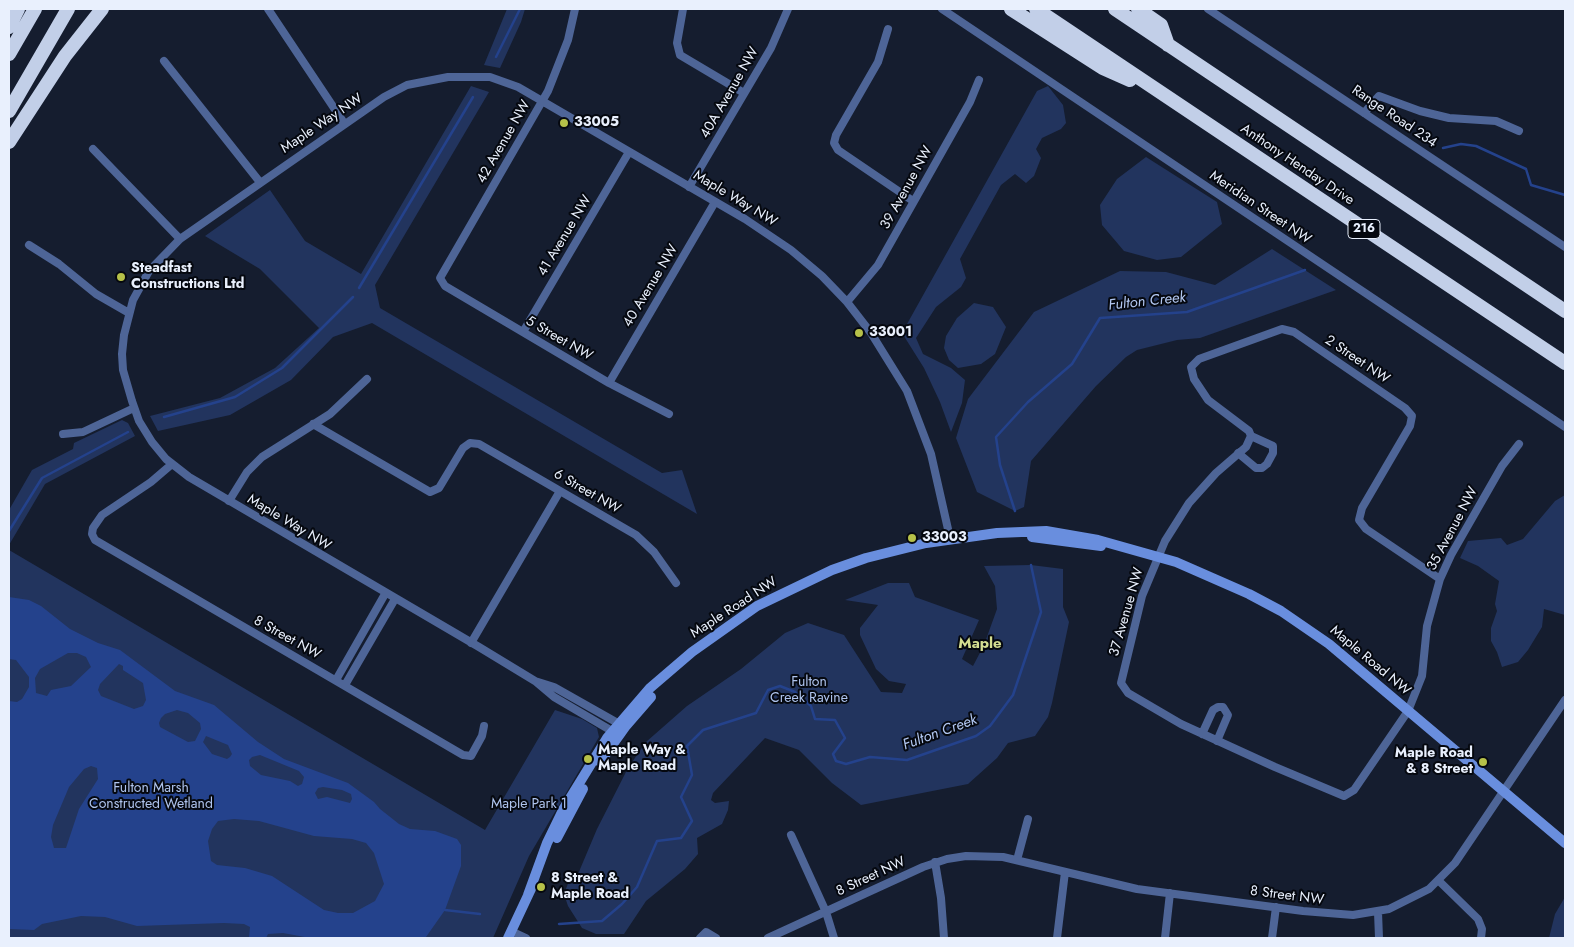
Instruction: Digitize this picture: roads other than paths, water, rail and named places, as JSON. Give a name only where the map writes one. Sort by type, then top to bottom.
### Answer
[{"type":"highway","points":[[9,27],[18,9]]},
{"type":"highway","points":[[9,54],[35,9]]},
{"type":"highway","points":[[9,111],[68,9]]},
{"type":"highway","points":[[9,142],[66,56],[102,9]]},
{"type":"highway","points":[[1011,9],[1103,68],[1163,94]]},
{"type":"highway","name":"Anthony Henday Drive","points":[[1036,9],[1565,363]]},
{"type":"highway","name":"Anthony Henday Drive","points":[[1115,9],[1565,311]]},
{"type":"highway","points":[[1138,9],[1161,26],[1168,44]]},
{"type":"street","points":[[268,9],[344,123]]},
{"type":"street","name":"42 Avenue NW","points":[[441,281],[442,272],[543,100],[559,65],[575,9]]},
{"type":"street","points":[[683,9],[677,43],[678,51],[682,57],[744,93]]},
{"type":"street","name":"40A Avenue NW","points":[[690,187],[774,42],[788,9]]},
{"type":"street","name":"Meridian Street NW","points":[[942,9],[1565,427]]},
{"type":"street","name":"Range Road 234","points":[[1208,9],[1565,247]]},
{"type":"street","points":[[888,29],[878,62],[836,135],[834,143],[838,150],[913,201]]},
{"type":"street","points":[[164,61],[259,182]]},
{"type":"street","name":"Maple Way NW","points":[[618,729],[554,687],[535,681],[189,477],[172,464],[152,442],[134,408],[127,387],[122,354],[129,312],[140,286],[150,271],[180,239],[344,123],[401,88],[429,79],[448,77],[490,77],[518,87],[781,242],[814,269],[847,302],[885,354],[915,408],[937,475],[950,538]]},
{"type":"street","name":"39 Avenue NW","points":[[847,302],[878,265],[970,102],[979,80]]},
{"type":"street","points":[[1364,113],[1379,96],[1420,111],[1449,118],[1496,121],[1520,131]]},
{"type":"street","points":[[93,149],[180,239]]},
{"type":"street","name":"41 Avenue NW","points":[[523,332],[628,152]]},
{"type":"street","name":"40 Avenue NW","points":[[609,383],[715,202]]},
{"type":"street","points":[[29,245],[59,264],[96,294],[129,312]]},
{"type":"street","name":"5 Street NW","points":[[441,281],[446,286],[609,383],[669,414]]},
{"type":"street","name":"2 Street NW","points":[[1251,436],[1249,431],[1215,407],[1202,392],[1192,375],[1193,364],[1202,357],[1285,330],[1294,332],[1405,408],[1412,416],[1410,426],[1362,508],[1359,520],[1366,529],[1440,579]]},
{"type":"street","points":[[229,501],[247,472],[258,460],[272,449],[335,410],[367,379]]},
{"type":"street","points":[[63,434],[83,432],[134,408]]},
{"type":"street","name":"6 Street NW","points":[[313,424],[426,492],[434,492],[440,486],[462,450],[470,443],[482,445],[642,540],[676,583]]},
{"type":"street","points":[[1238,453],[1256,468],[1262,468],[1267,464],[1273,453],[1273,446],[1251,436]]},
{"type":"street","name":"37 Avenue NW","points":[[1202,734],[1128,693],[1120,680],[1142,596],[1158,556],[1173,526],[1189,503],[1211,478],[1249,442],[1251,436]]},
{"type":"street","name":"35 Avenue NW","points":[[1217,741],[1341,795],[1351,793],[1408,711],[1422,676],[1427,626],[1440,579],[1457,544],[1502,466],[1519,444]]},
{"type":"street","name":"8 Street NW","points":[[172,464],[151,482],[102,515],[93,528],[94,538],[139,567],[456,751],[471,756],[482,736],[484,726]]},
{"type":"street","points":[[471,642],[560,492]]},
{"type":"street","name":"Maple Road NW","points":[[510,935],[528,895],[580,793],[618,729],[682,661],[715,634],[757,606],[808,580],[866,558],[950,538],[1007,533],[1127,548],[1158,556],[1220,580],[1281,611],[1329,644],[1565,843]]},
{"type":"street","points":[[336,680],[385,594]]},
{"type":"street","points":[[345,685],[395,599]]},
{"type":"street","name":"8 Street NW","points":[[768,938],[935,862],[972,855],[1017,860],[1137,889],[1342,915],[1378,912],[1409,900],[1439,881],[1455,863],[1565,700]]},
{"type":"street","points":[[1223,707],[1228,715],[1217,741],[1202,734],[1213,710],[1223,707]]},
{"type":"street","points":[[1017,860],[1028,819]]},
{"type":"street","points":[[791,835],[826,912],[834,938]]},
{"type":"street","points":[[935,862],[941,898],[944,938]]},
{"type":"street","points":[[1057,938],[1065,872]]},
{"type":"street","points":[[1439,881],[1478,919],[1482,929],[1481,938]]},
{"type":"street","points":[[1165,938],[1170,893]]},
{"type":"street","points":[[1272,938],[1276,907]]},
{"type":"street","points":[[1378,912],[1379,938]]},
{"type":"street","points":[[700,938],[706,932],[716,938]]},
{"type":"street","points":[[510,935],[526,938]]},
{"type":"water","name":"Fulton Marsh Constructed Wetland","points":[[9,597],[29,600],[41,606],[70,629],[98,643],[120,650],[175,691],[214,705],[258,742],[284,759],[348,783],[399,824],[410,829],[435,831],[457,839],[461,845],[461,866],[445,910],[426,937],[310,938],[283,933],[268,934],[266,938],[249,938],[250,927],[244,924],[137,926],[105,917],[81,916],[42,924],[34,930],[9,929],[9,701],[17,702],[22,699],[29,687],[29,677],[16,660],[9,659]],"holes":[[[68,653],[77,653],[86,657],[91,667],[71,686],[51,690],[47,696],[36,693],[35,678],[40,669]],[[119,664],[123,666],[123,670],[143,683],[146,700],[143,706],[134,709],[101,696],[98,690],[100,684]],[[177,710],[188,713],[200,723],[201,729],[195,741],[188,742],[160,727],[161,718],[165,714]],[[206,736],[228,745],[232,754],[227,759],[212,754],[203,742]],[[260,755],[299,771],[304,777],[302,784],[298,786],[290,781],[261,775],[250,766],[249,760]],[[91,766],[97,768],[98,779],[79,809],[66,848],[54,848],[51,837],[53,825],[69,787],[84,769]],[[323,787],[342,790],[351,794],[352,799],[350,803],[327,797],[318,799],[315,793],[318,788]],[[234,819],[259,821],[314,836],[352,839],[366,843],[374,853],[384,884],[375,901],[353,913],[338,913],[324,910],[272,876],[245,868],[217,865],[211,861],[208,841],[212,829],[218,821]]]},
{"type":"waterway","points":[[496,57],[520,9]]},
{"type":"waterway","points":[[359,288],[473,97]]},
{"type":"waterway","name":"Fulton Creek","points":[[1443,148],[1461,144],[1476,146],[1526,169],[1531,185],[1565,195]]},
{"type":"waterway","name":"Fulton Creek","points":[[1015,511],[1000,465],[996,437],[1028,402],[1072,364],[1100,318],[1187,312],[1305,270]]},
{"type":"waterway","points":[[164,417],[235,397],[282,368],[353,297]]},
{"type":"waterway","points":[[9,531],[42,478],[128,432]]},
{"type":"waterway","name":"Fulton Creek","points":[[559,924],[602,921],[622,904],[637,887],[657,841],[681,838],[692,821],[681,797],[692,775],[687,746],[703,730],[756,713],[768,690],[780,686],[795,692],[811,706],[815,719],[835,720],[845,738],[833,754],[836,761],[846,764],[870,757],[907,760],[976,736],[990,726],[1013,695],[1041,612],[1031,565]]},
{"type":"waterway","name":"Fulton Creek","points":[[445,910],[480,914]]},
{"type":"place","name":"33005","points":[[564,123]]},
{"type":"place","name":"Steadfast Constructions Ltd","points":[[121,277]]},
{"type":"place","name":"33001","points":[[859,333]]},
{"type":"place","name":"33003","points":[[912,538]]},
{"type":"place","name":"Maple Way & Maple Road","points":[[588,759]]},
{"type":"place","name":"Maple Road & 8 Street","points":[[1483,762]]},
{"type":"place","name":"8 Street & Maple Road","points":[[541,887]]},
{"type":"district","name":"Maple","points":[[980,644]]},
{"type":"park label","name":"Fulton Creek Ravine","points":[[809,692]]},
{"type":"park label","name":"Maple Park 1","points":[[529,805]]}]
